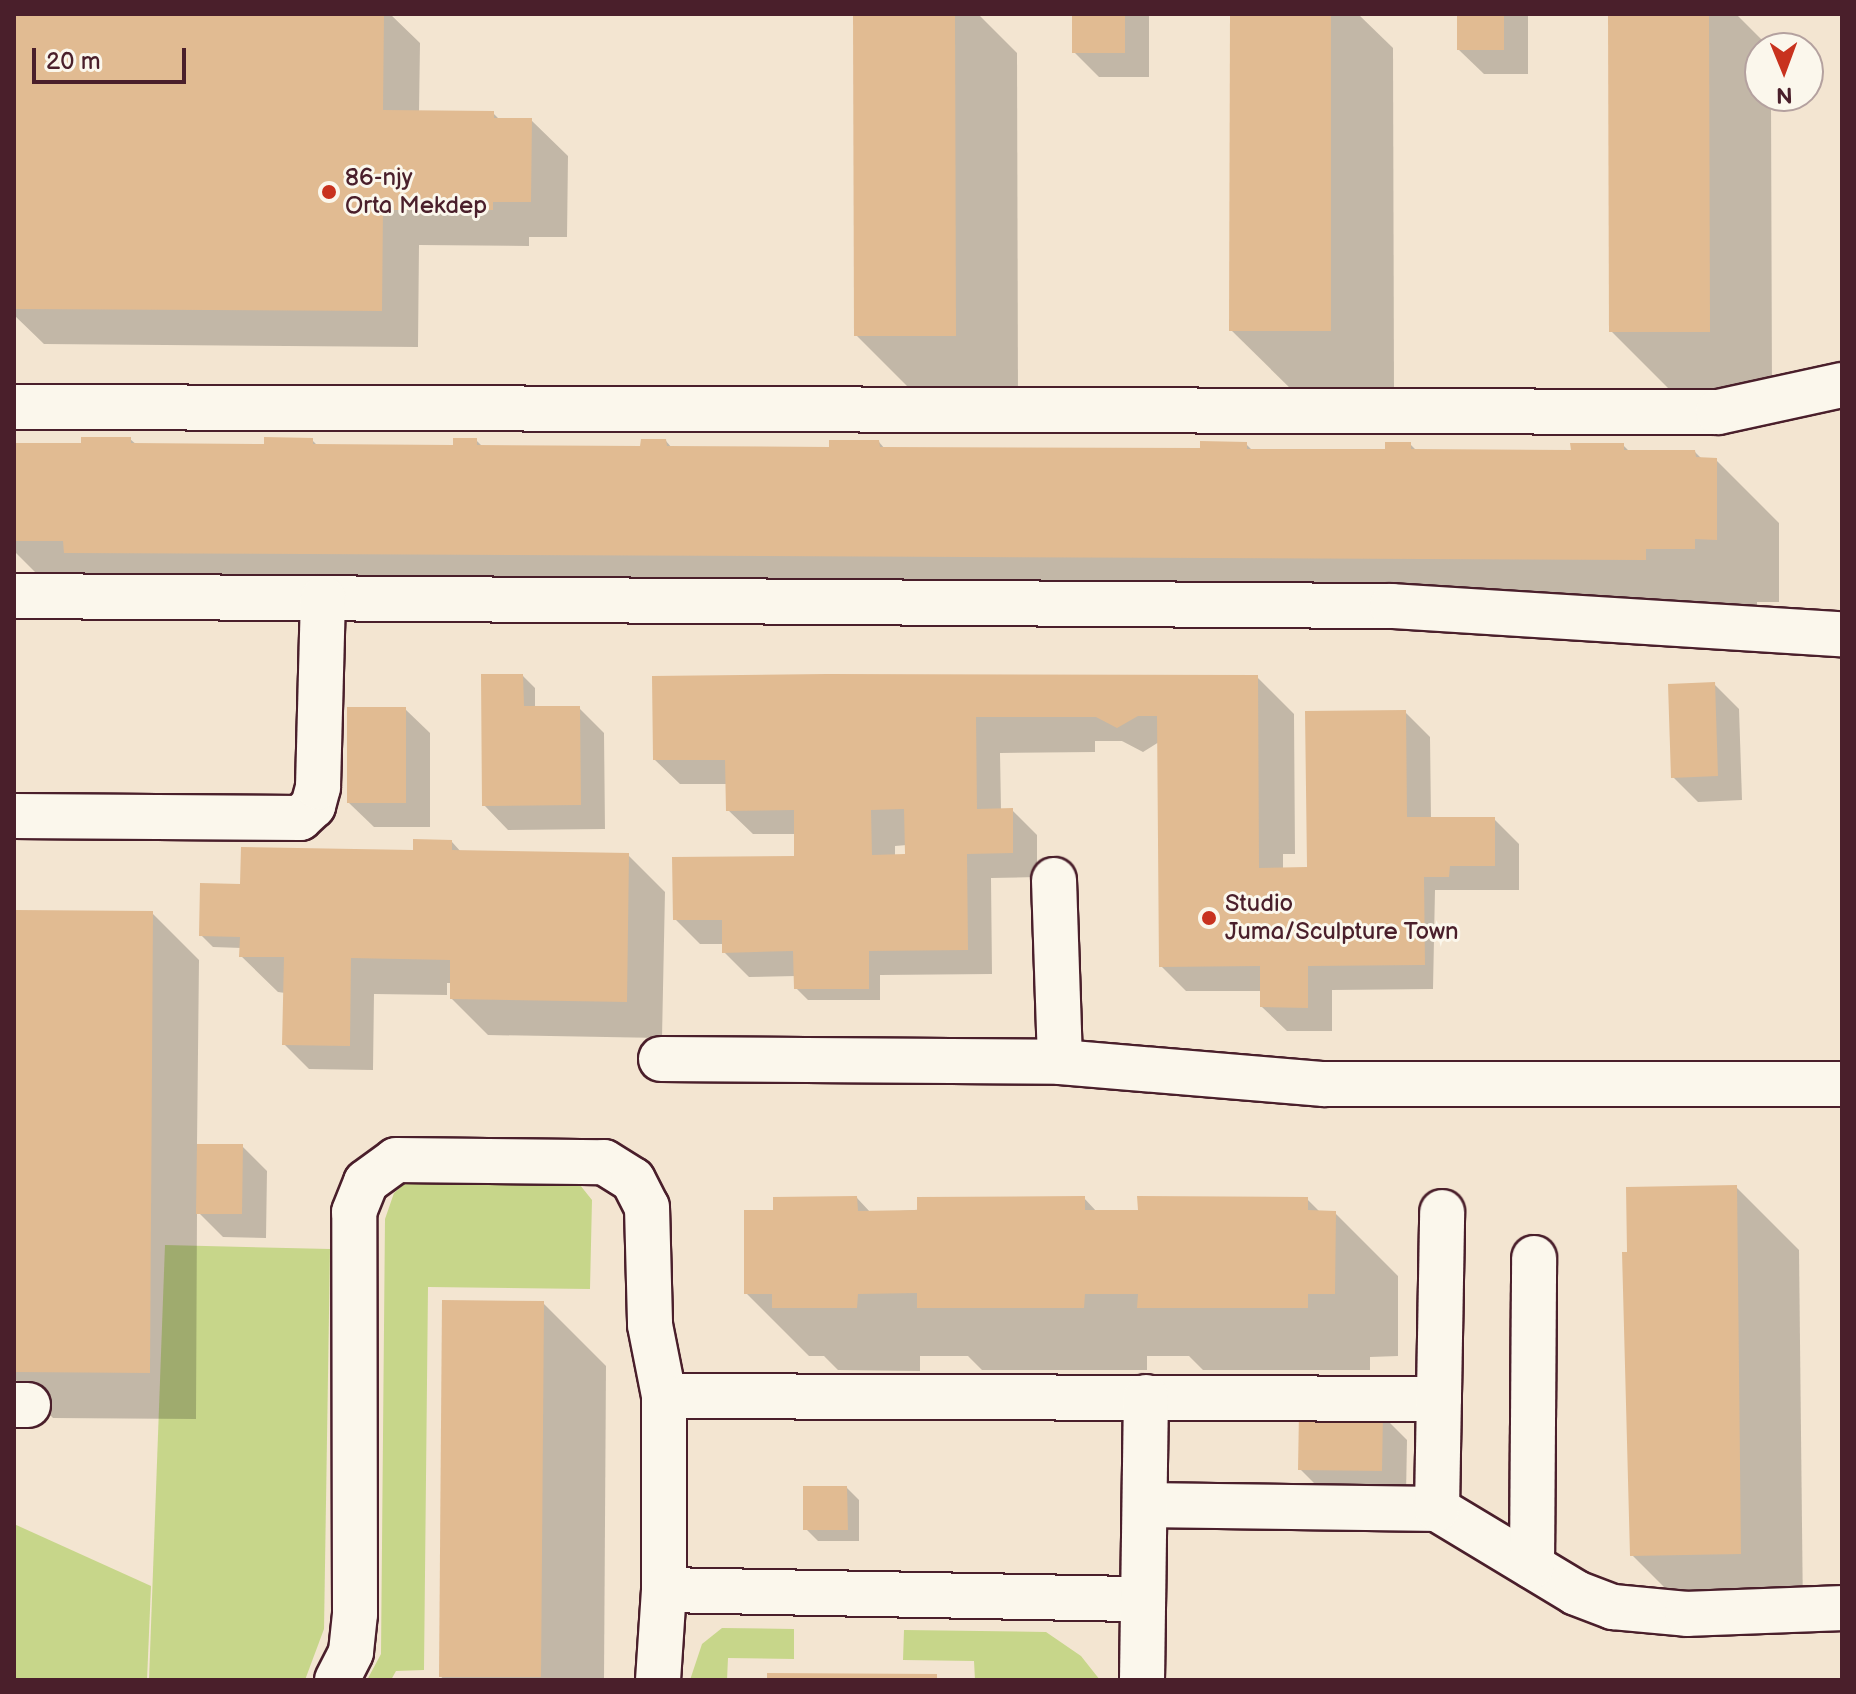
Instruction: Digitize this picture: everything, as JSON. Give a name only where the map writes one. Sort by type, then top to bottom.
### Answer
[{"type":"lane","points":[[14,407],[1718,412],[1842,385]]},
{"type":"lane","points":[[14,596],[1392,606],[1842,634]]},
{"type":"lane","points":[[14,816],[300,818],[313,806],[318,787],[323,598]]},
{"type":"lane","points":[[1054,880],[1060,1062]]},
{"type":"lane","points":[[661,1059],[1060,1062],[1324,1084],[1842,1084]]},
{"type":"lane","points":[[337,1680],[351,1652],[355,1614],[354,1212],[366,1182],[396,1160],[604,1162],[633,1180],[647,1207],[650,1325],[664,1396],[664,1590],[658,1680]]},
{"type":"lane","points":[[1437,1509],[1442,1212]]},
{"type":"lane","points":[[1532,1566],[1534,1258]]},
{"type":"lane","points":[[664,1396],[1439,1399]]},
{"type":"lane","points":[[1142,1680],[1140,1599],[1146,1505],[1146,1397]]},
{"type":"lane","points":[[1146,1505],[1437,1509],[1532,1566],[1613,1607],[1687,1614],[1842,1608]]},
{"type":"lane","points":[[664,1590],[1140,1599]]},
{"type":"green space","points":[[408,1181],[580,1185],[592,1200],[590,1289],[428,1287],[424,1670],[396,1671],[391,1680],[367,1680],[381,1654],[385,1219],[394,1193]]},
{"type":"green space","points":[[165,1245],[330,1249],[324,1629],[305,1680],[149,1680]]},
{"type":"green space","points":[[14,1524],[151,1586],[147,1680],[14,1680]]},
{"type":"green space","points":[[722,1628],[794,1629],[794,1659],[728,1658],[727,1680],[690,1680],[702,1644]]},
{"type":"green space","points":[[904,1630],[1046,1632],[1081,1656],[1100,1680],[975,1680],[974,1661],[903,1660]]},
{"type":"building","points":[[14,14],[384,14],[383,110],[494,111],[494,118],[532,118],[531,202],[493,202],[493,210],[383,210],[382,311],[14,309]]},
{"type":"building","points":[[853,14],[955,14],[956,336],[854,336]]},
{"type":"building","points":[[1072,14],[1125,14],[1125,53],[1072,53]]},
{"type":"building","points":[[1230,14],[1331,14],[1331,331],[1229,331]]},
{"type":"building","points":[[1457,14],[1504,14],[1504,50],[1457,50]]},
{"type":"building","points":[[1608,14],[1709,14],[1710,332],[1609,332]]},
{"type":"building","points":[[81,437],[131,437],[131,443],[264,444],[264,437],[313,438],[313,444],[453,445],[453,438],[477,438],[477,445],[640,446],[641,439],[666,439],[667,446],[829,447],[829,440],[879,440],[880,447],[1200,448],[1200,441],[1247,442],[1247,449],[1385,449],[1385,442],[1411,442],[1411,449],[1571,450],[1570,443],[1624,443],[1624,450],[1695,450],[1696,457],[1717,458],[1717,540],[1695,539],[1695,549],[1646,549],[1646,560],[64,553],[63,541],[14,541],[14,443],[81,443]]},
{"type":"building","points":[[481,674],[523,674],[524,706],[580,706],[581,805],[482,806]]},
{"type":"building","points":[[1258,675],[1259,868],[1307,867],[1305,711],[1406,710],[1407,817],[1495,817],[1495,866],[1450,866],[1449,877],[1424,877],[1425,965],[1308,966],[1308,1008],[1260,1007],[1260,966],[1159,967],[1157,716],[1138,716],[1117,728],[1096,717],[976,717],[977,809],[1013,808],[1013,853],[967,854],[968,950],[869,951],[869,989],[794,989],[793,951],[722,953],[722,920],[673,920],[672,857],[794,856],[794,810],[726,811],[725,760],[653,760],[652,676]],"holes":[[[904,809],[905,854],[872,855],[871,810]]]},
{"type":"building","points":[[1715,682],[1718,776],[1671,778],[1668,684]]},
{"type":"building","points":[[347,707],[406,707],[406,803],[347,803]]},
{"type":"building","points":[[413,839],[452,840],[452,850],[629,853],[627,1002],[450,999],[450,960],[351,958],[350,1046],[282,1045],[284,957],[239,957],[240,937],[199,936],[200,883],[240,884],[241,847],[413,850]]},
{"type":"building","points":[[14,910],[153,911],[150,1373],[14,1372]]},
{"type":"building","points":[[197,1144],[243,1144],[242,1214],[196,1214]]},
{"type":"building","points":[[1737,1185],[1741,1554],[1630,1556],[1622,1252],[1627,1252],[1626,1187]]},
{"type":"building","points":[[857,1196],[858,1211],[917,1210],[917,1197],[1085,1196],[1085,1210],[1138,1210],[1137,1196],[1308,1197],[1308,1210],[1336,1211],[1335,1294],[1308,1294],[1308,1308],[1137,1308],[1138,1294],[1085,1294],[1084,1308],[917,1308],[917,1293],[858,1294],[857,1308],[772,1308],[772,1294],[744,1294],[744,1210],[773,1210],[773,1197]]},
{"type":"building","points":[[442,1300],[544,1301],[541,1677],[439,1677]]},
{"type":"building","points":[[1299,1412],[1383,1413],[1382,1471],[1298,1470]]},
{"type":"building","points":[[803,1486],[847,1486],[848,1530],[803,1530]]},
{"type":"building","points":[[767,1673],[937,1674],[937,1680],[767,1680]]},
{"type":"place","name":"86-njy Orta Mekdep","points":[[329,192]]},
{"type":"place","name":"Studio Juma/Sculpture Town","points":[[1209,918]]}]
